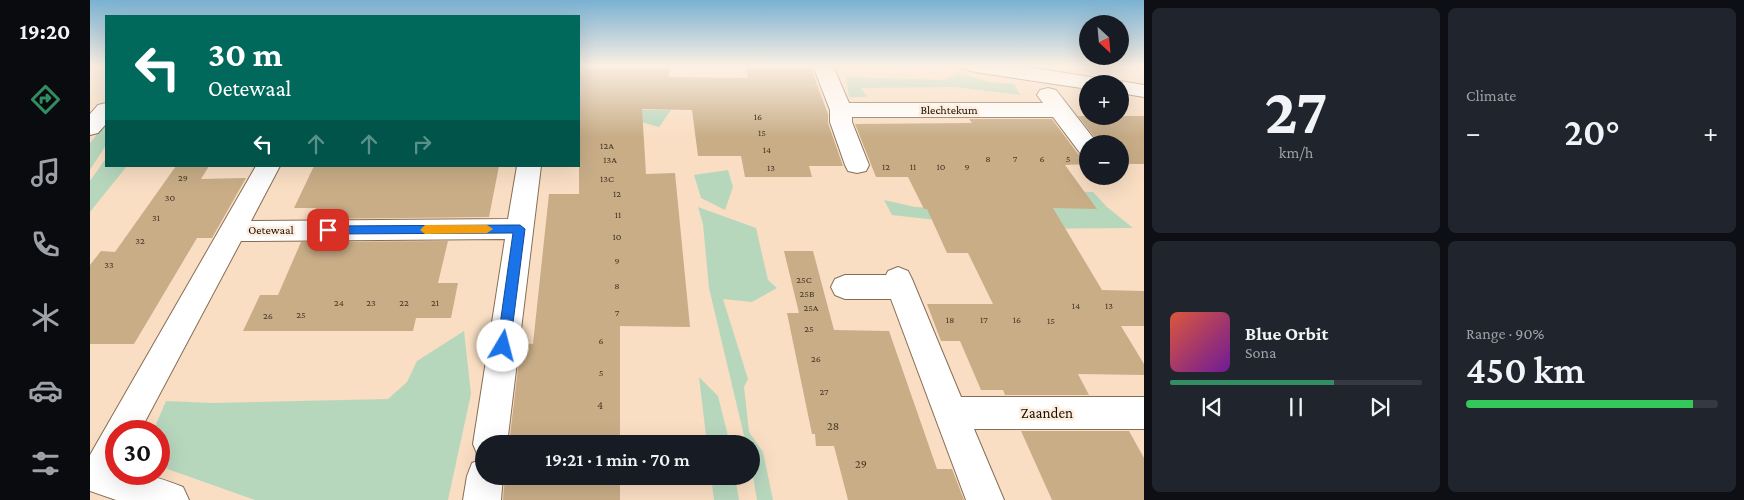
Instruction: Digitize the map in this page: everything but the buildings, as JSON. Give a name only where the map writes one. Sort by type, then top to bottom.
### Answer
[{"type":"street","points":[[833,89],[841,110],[841,122],[857,165]]},
{"type":"street","points":[[1045,89],[1058,110],[1079,135]]},
{"type":"street","name":"Blechtekum","points":[[841,110],[1058,110]]},
{"type":"street","points":[[90,128],[105,111]]},
{"type":"street","name":"Oetewaal","points":[[128,420],[267,167]]},
{"type":"street","points":[[491,435],[529,167]]},
{"type":"street","name":"Oetewaal","points":[[232,231],[520,229]]},
{"type":"street","points":[[845,287],[900,283],[985,500]]},
{"type":"street","name":"Zaanden","points":[[951,413],[1144,413]]},
{"type":"street","points":[[105,458],[94,475],[170,500]]},
{"type":"street","points":[[482,500],[484,485]]},
{"type":"green space","points":[[848,89],[862,89],[867,97],[849,97]]},
{"type":"green space","points":[[974,89],[1017,89],[1020,95]]},
{"type":"green space","points":[[580,109],[671,110],[659,127],[620,116],[580,113]]},
{"type":"green space","points":[[105,124],[105,147],[90,170],[90,143]]},
{"type":"green space","points":[[105,159],[105,167],[126,167],[90,212],[90,181]]},
{"type":"green space","points":[[728,170],[733,187],[725,210],[701,198],[694,175]]},
{"type":"green space","points":[[1025,190],[1093,192],[1107,207],[1133,228],[1014,229],[892,215],[884,200],[915,207],[1037,214]]},
{"type":"green space","points":[[698,207],[756,228],[768,280],[777,288],[752,302],[723,299],[748,379],[744,387],[749,432],[751,435],[744,435],[709,288],[703,224]]},
{"type":"green space","points":[[464,331],[471,394],[448,500],[255,500],[170,470],[170,420],[158,420],[166,401],[213,403],[388,399],[407,382],[417,361]]},
{"type":"green space","points":[[699,377],[718,396],[728,435],[706,435]]},
{"type":"green space","points":[[760,448],[763,452],[773,500],[757,500],[754,485],[760,485]]},
{"type":"green space","points":[[712,485],[736,485],[739,500],[714,500]]},
{"type":"slow traffic","points":[[425,230],[487,229]]},
{"type":"route","points":[[328,230],[520,229],[503,346]]}]
